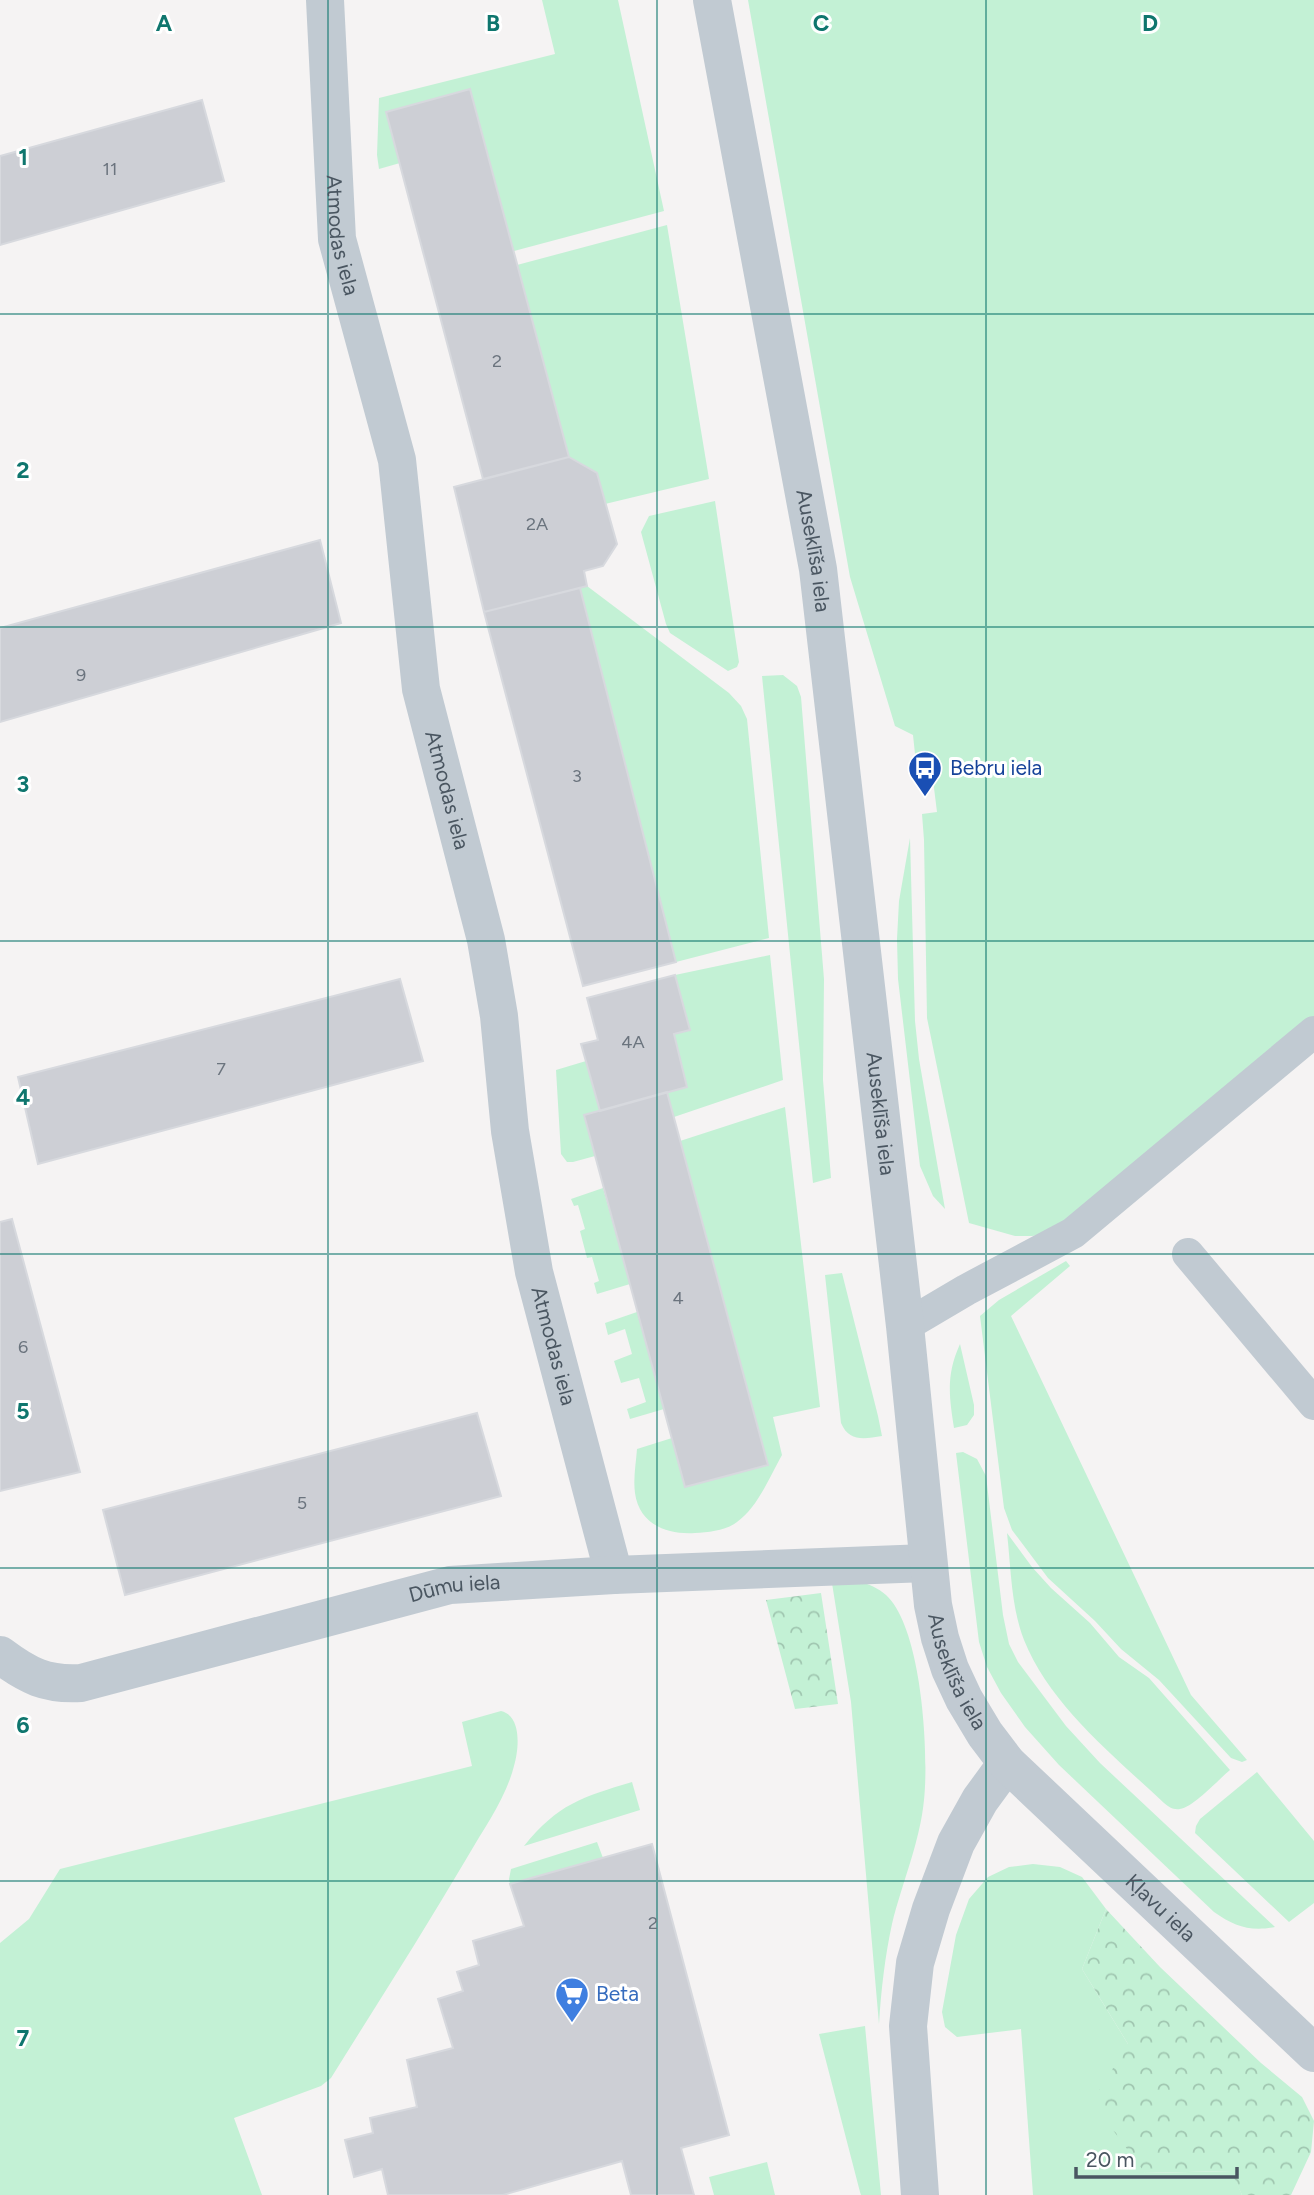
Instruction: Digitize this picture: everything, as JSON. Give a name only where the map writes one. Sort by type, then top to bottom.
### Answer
[{"type":"street","name":"Atmodas iela","points":[[326,0],[337,239],[397,460],[421,689],[489,952],[499,1016],[510,1131],[534,1272],[614,1575]]},
{"type":"street","name":"Auseklīša iela","points":[[712,0],[818,569],[905,1326],[933,1605],[940,1638],[964,1699],[1007,1763]]},
{"type":"street","name":"Dūmu iela","points":[[0,1655],[30,1675],[49,1683],[82,1683],[450,1585],[614,1575],[927,1563]]},
{"type":"street","name":"Kļavu iela","points":[[1007,1763],[1314,2053]]},
{"type":"street","points":[[920,2195],[908,2026],[915,1963],[931,1909],[956,1843],[980,1800],[1007,1763]]},
{"type":"lane","points":[[905,1326],[1073,1233],[1314,1032]]},
{"type":"lane","points":[[1188,1254],[1314,1404]]},
{"type":"green space","points":[[542,0],[618,0],[664,211],[514,251],[470,89],[400,163],[379,169],[379,98],[555,54]]},
{"type":"green space","points":[[748,0],[1314,0],[1314,1017],[1089,1209],[1045,1234],[1015,1236],[969,1223],[927,1018],[922,814],[937,812],[932,772],[917,773],[913,735],[895,726],[850,577]]},
{"type":"green space","points":[[667,225],[709,479],[605,504],[597,473],[569,457],[517,265]]},
{"type":"green space","points":[[715,501],[739,662],[737,667],[728,671],[670,633],[641,532],[649,516]]},
{"type":"green space","points":[[587,586],[729,693],[741,706],[747,719],[769,938],[676,962],[580,588]]},
{"type":"green space","points":[[783,675],[797,686],[801,697],[824,979],[823,1080],[831,1178],[813,1183],[762,676]]},
{"type":"green space","points":[[910,838],[915,1021],[945,1209],[933,1196],[920,1166],[898,979],[899,901]]},
{"type":"green space","points":[[770,955],[783,1080],[674,1117],[667,1092],[687,1086],[674,1034],[689,1029],[675,975]]},
{"type":"green space","points":[[586,1061],[600,1111],[584,1115],[595,1156],[567,1162],[561,1154],[556,1070]]},
{"type":"green space","points":[[785,1107],[820,1407],[773,1417],[782,1455],[757,1500],[737,1522],[706,1532],[674,1532],[656,1525],[642,1513],[634,1482],[637,1449],[672,1438],[686,1487],[768,1464],[680,1141]]},
{"type":"green space","points":[[603,1188],[630,1284],[597,1294],[594,1283],[599,1281],[592,1257],[587,1258],[580,1231],[585,1229],[578,1205],[574,1206],[571,1199]]},
{"type":"green space","points":[[1066,1261],[1070,1266],[1011,1316],[1191,1695],[1247,1760],[1242,1762],[1231,1758],[1159,1680],[1121,1649],[1048,1578],[1012,1530],[1004,1508],[980,1316],[999,1300]]},
{"type":"green space","points":[[842,1273],[882,1436],[858,1438],[848,1433],[841,1423],[825,1275]]},
{"type":"green space","points":[[637,1312],[664,1409],[630,1419],[627,1409],[646,1402],[639,1378],[621,1383],[614,1361],[632,1354],[625,1329],[608,1335],[605,1323]]},
{"type":"green space","points":[[960,1344],[974,1415],[967,1425],[954,1428],[950,1386],[952,1366]]},
{"type":"green space","points":[[963,1452],[977,1459],[986,1476],[1003,1615],[1009,1644],[1018,1662],[1066,1726],[1100,1763],[1275,1927],[1243,1927],[1214,1912],[1059,1765],[1025,1727],[1001,1693],[987,1667],[979,1642],[956,1453]]},
{"type":"green space","points":[[1007,1533],[1051,1588],[1090,1623],[1119,1657],[1149,1678],[1230,1770],[1192,1803],[1178,1809],[1164,1803],[1085,1728],[1050,1686],[1035,1664],[1016,1614]]},
{"type":"green space","points":[[831,1577],[853,1580],[880,1590],[898,1611],[908,1634],[915,1662],[924,1723],[925,1779],[922,1816],[890,1936],[879,2024],[851,1702]]},
{"type":"green space","points":[[821,1593],[838,1704],[795,1709],[766,1600]]},
{"type":"green space","points":[[501,1711],[513,1719],[518,1742],[516,1759],[506,1790],[331,2078],[321,2086],[234,2118],[262,2195],[0,2195],[0,1943],[29,1919],[60,1869],[472,1766],[462,1722]]},
{"type":"green space","points":[[1257,1772],[1314,1841],[1314,1903],[1289,1922],[1195,1833],[1200,1819]]},
{"type":"green space","points":[[632,1782],[640,1810],[524,1846],[560,1811],[599,1792]]},
{"type":"green space","points":[[597,1842],[603,1858],[510,1884],[511,1869]]},
{"type":"green space","points":[[1033,1864],[1060,1867],[1082,1877],[1106,1909],[1082,1969],[1128,2044],[1145,2173],[1232,2171],[1242,2195],[1033,2195],[1021,2029],[957,2037],[945,2027],[942,2012],[956,1935],[969,1899],[988,1877],[1009,1867]]},
{"type":"green space","points":[[1106,1909],[1160,1967],[1261,2063],[1302,2097],[1314,2121],[1311,2152],[1291,2195],[1242,2195],[1231,2171],[1145,2173],[1092,2102],[1128,2044],[1082,1969]]},
{"type":"green space","points":[[865,2026],[881,2195],[861,2195],[819,2034]]},
{"type":"green space","points":[[767,2162],[775,2195],[714,2195],[709,2177]]},
{"type":"building","points":[[470,89],[569,457],[483,479],[386,112]]},
{"type":"building","points":[[202,100],[224,181],[0,245],[0,156]]},
{"type":"building","points":[[569,457],[597,473],[617,544],[603,566],[584,571],[587,586],[484,612],[454,487]]},
{"type":"building","points":[[320,540],[341,623],[0,722],[0,628]]},
{"type":"building","points":[[580,588],[676,962],[583,986],[484,612]]},
{"type":"building","points":[[675,975],[690,1030],[674,1034],[687,1087],[600,1111],[581,1044],[598,1040],[587,998]]},
{"type":"building","points":[[400,979],[423,1061],[38,1164],[18,1077]]},
{"type":"building","points":[[667,1092],[768,1465],[685,1487],[584,1115]]},
{"type":"building","points":[[12,1219],[80,1472],[0,1491],[0,1222]]},
{"type":"building","points":[[477,1413],[501,1496],[125,1595],[103,1510]]},
{"type":"building","name":"Beta","points":[[652,1844],[729,2135],[681,2148],[694,2195],[631,2195],[622,2161],[503,2195],[388,2195],[382,2169],[354,2177],[345,2140],[373,2133],[370,2118],[417,2107],[407,2060],[453,2048],[438,1999],[463,1991],[457,1972],[479,1965],[473,1941],[524,1926],[510,1884]]},
{"type":"place","name":"Bebru iela","points":[[925,798]]},
{"type":"place","name":"Beta","points":[[572,2024]]}]
